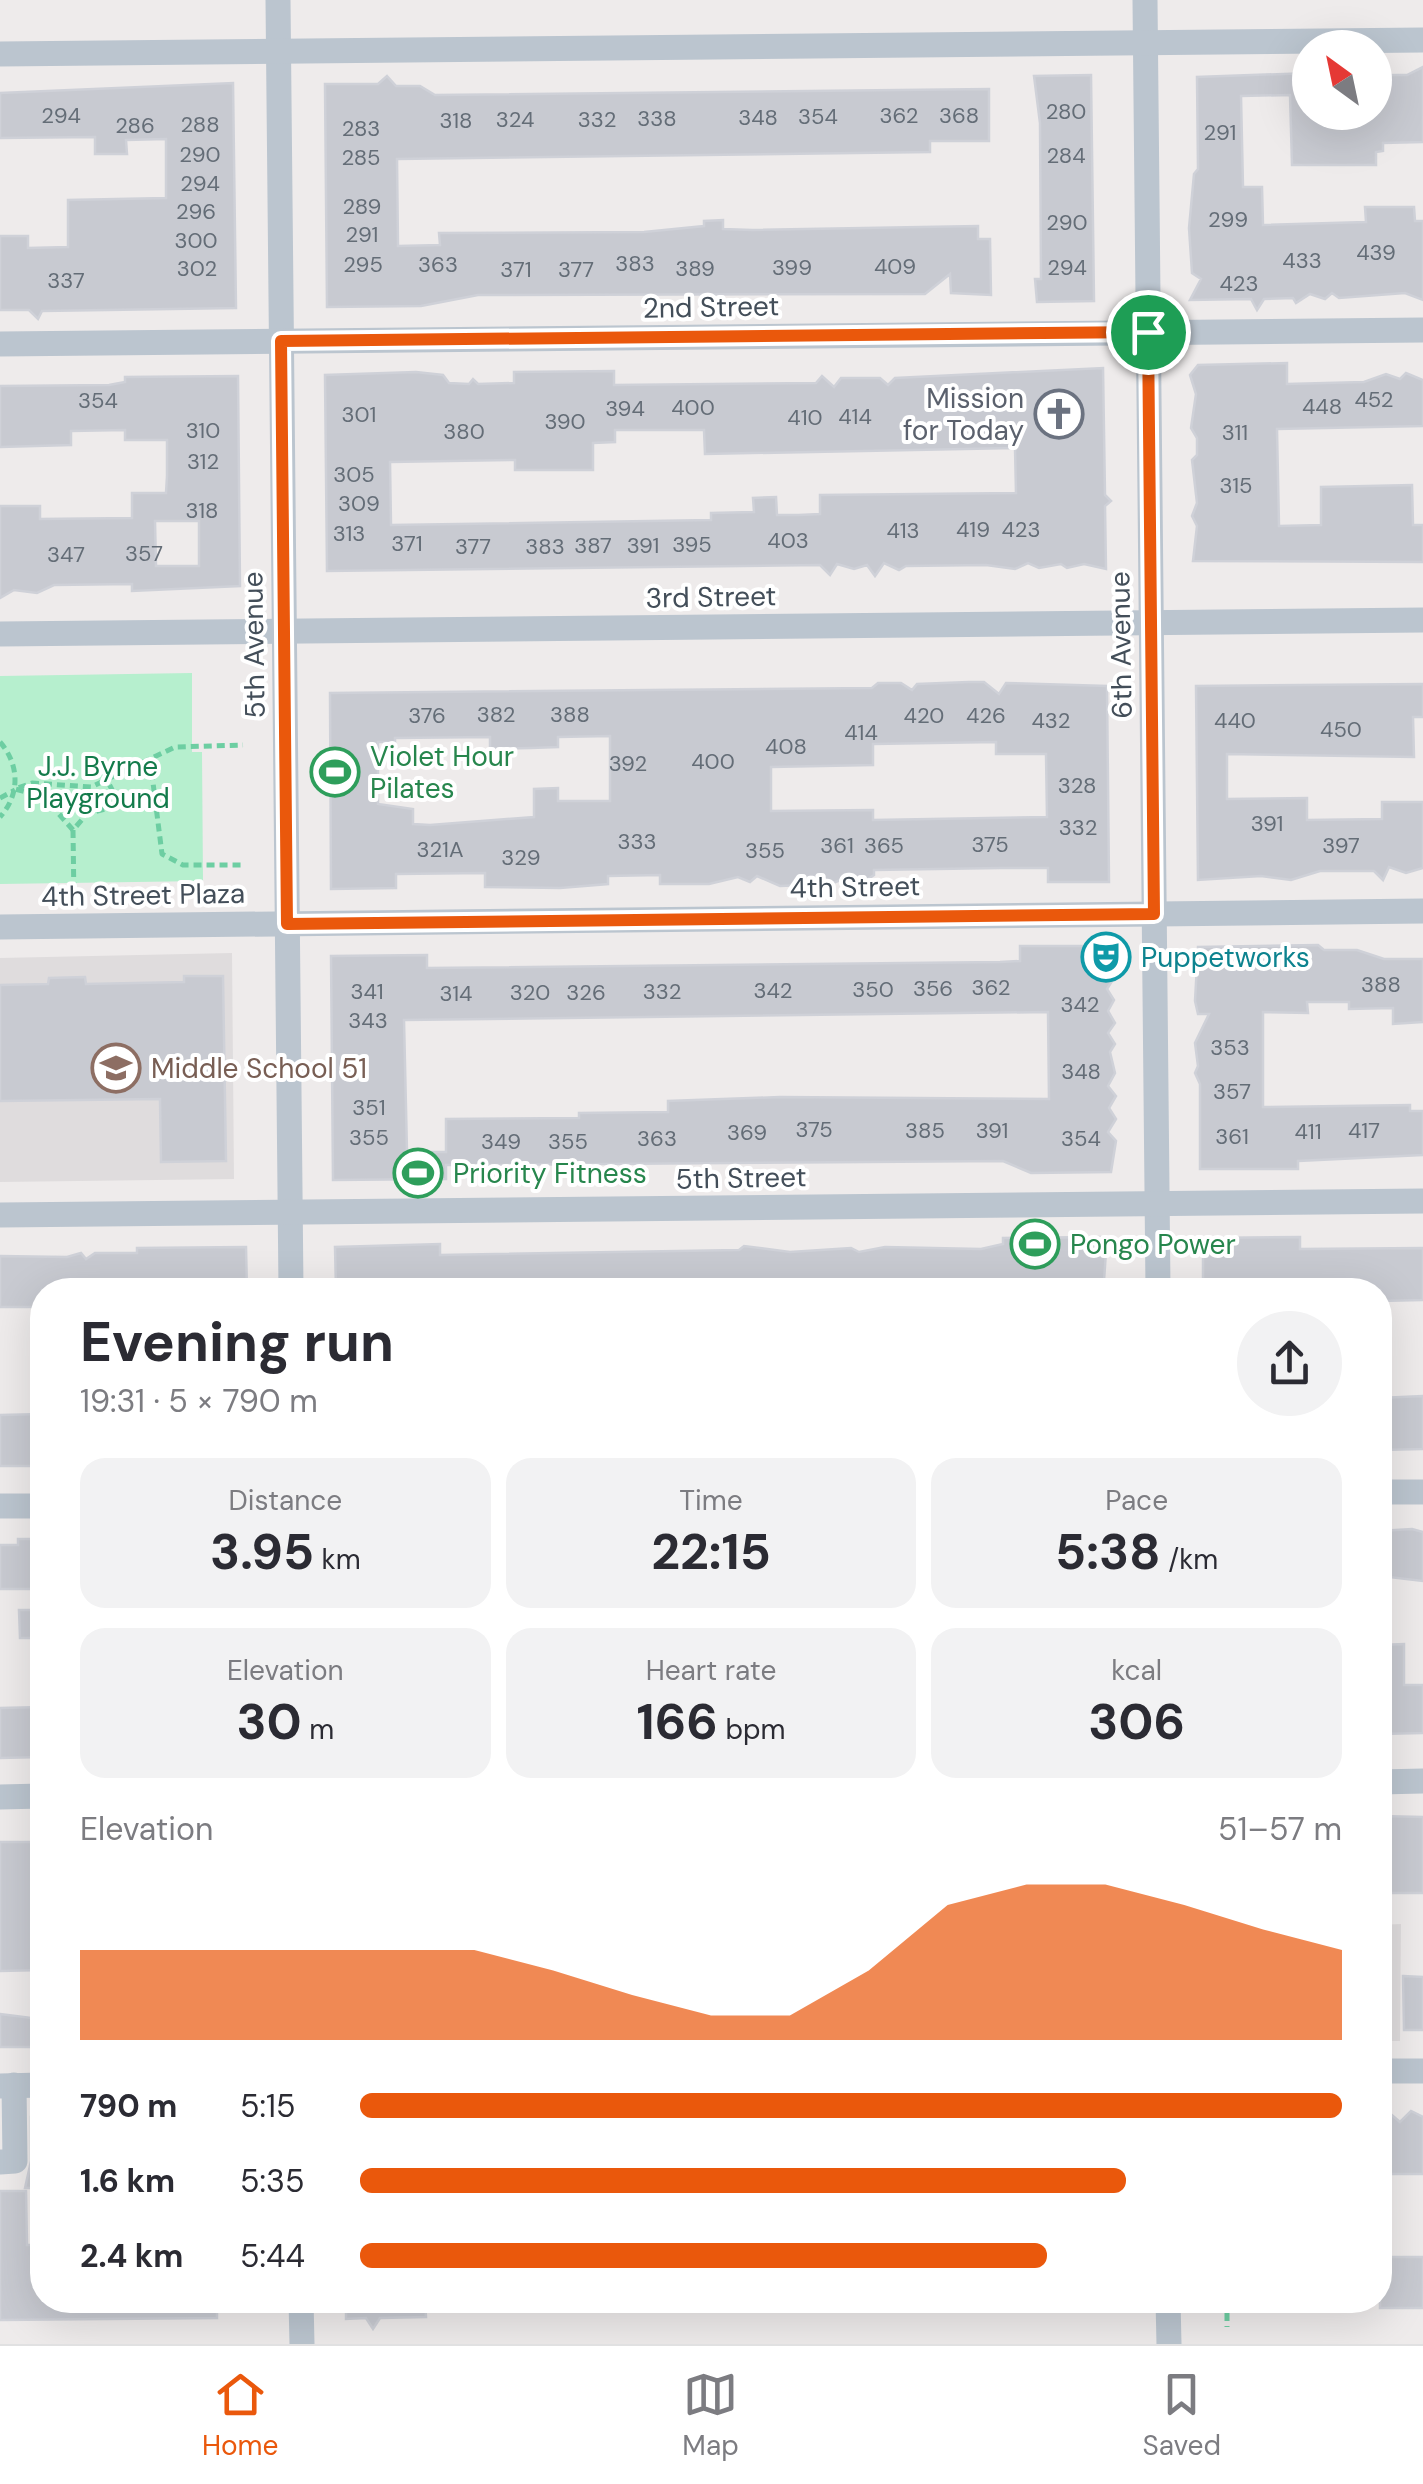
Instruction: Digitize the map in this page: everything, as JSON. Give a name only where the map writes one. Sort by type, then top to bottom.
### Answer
[{"type":"street","name":"5th Avenue","points":[[278,0],[291,1278]]},
{"type":"street","name":"6th Avenue","points":[[1145,0],[1158,1278]]},
{"type":"street","points":[[0,54],[1423,40]]},
{"type":"street","name":"2nd Street","points":[[0,344],[1423,330]]},
{"type":"street","name":"3rd Street","points":[[0,634],[1423,620]]},
{"type":"street","name":"4th Street","points":[[287,924],[1423,911]]},
{"type":"street","name":"4th Street Plaza","points":[[0,927],[287,924]]},
{"type":"street","name":"5th Street","points":[[0,1215],[1423,1201]]},
{"type":"street","points":[[1392,1492],[1423,1492]]},
{"type":"street","points":[[0,1506],[30,1506]]},
{"type":"street","points":[[1392,1782],[1423,1781]]},
{"type":"street","points":[[0,1797],[30,1796]]},
{"type":"street","points":[[1392,2071],[1423,2071]]},
{"type":"street","points":[[0,2162],[15,2161],[7,2086]]},
{"type":"street","points":[[301,2313],[302,2344]]},
{"type":"street","points":[[1168,2313],[1168,2344]]},
{"type":"path","points":[[0,742],[13,764],[15,790],[0,817]]},
{"type":"path","points":[[0,798],[32,783],[82,788],[108,782],[174,747],[243,745]]},
{"type":"path","points":[[95,757],[120,805]]},
{"type":"path","points":[[150,758],[159,848],[167,858],[182,865],[242,865]]},
{"type":"path","points":[[15,790],[35,793],[52,803],[73,830],[74,926]]},
{"type":"path","points":[[73,830],[87,814],[120,805],[154,803]]},
{"type":"path","points":[[1227,2313],[1227,2327]]},
{"type":"shaded area","name":"Middle School 51","points":[[232,953],[234,1179],[0,1182],[0,958]]},
{"type":"shaded area","points":[[1392,1924],[1401,1924],[1400,2041],[1392,2041]]},
{"type":"green space","name":"J.J. Byrne Playground","points":[[192,673],[192,752],[202,752],[203,881],[0,884],[0,676]]},
{"type":"building","points":[[1423,67],[1423,142],[1383,143],[1383,151],[1376,152],[1376,165],[1292,165],[1290,95],[1241,96],[1243,187],[1262,187],[1263,225],[1366,222],[1365,207],[1414,207],[1415,221],[1423,221],[1423,300],[1405,293],[1339,298],[1332,293],[1325,299],[1310,294],[1296,303],[1293,298],[1264,299],[1257,310],[1251,299],[1190,300],[1201,279],[1192,273],[1189,228],[1194,174],[1198,169],[1197,77],[1292,74],[1292,130],[1392,130],[1392,75],[1407,75]]},
{"type":"building","points":[[1091,75],[1094,301],[1037,302],[1035,279],[1041,279],[1040,123],[1034,76]]},
{"type":"building","points":[[387,76],[396,86],[420,86],[435,95],[989,89],[989,141],[930,141],[930,152],[397,159],[398,246],[440,245],[439,233],[644,232],[704,226],[704,221],[723,220],[723,229],[752,230],[978,226],[978,239],[990,239],[991,295],[951,293],[950,274],[925,294],[478,295],[421,306],[327,307],[325,84],[378,84]]},
{"type":"building","points":[[233,83],[236,308],[42,311],[38,319],[29,310],[0,310],[0,236],[28,236],[28,248],[68,247],[68,200],[166,198],[166,139],[126,140],[127,154],[95,154],[95,137],[0,138],[0,93]]},
{"type":"building","points":[[1287,363],[1287,384],[1364,382],[1386,374],[1400,379],[1406,373],[1423,380],[1423,426],[1277,429],[1279,526],[1321,525],[1321,487],[1412,485],[1413,525],[1423,525],[1423,562],[1193,561],[1197,526],[1192,516],[1197,503],[1192,460],[1197,455],[1197,438],[1191,428],[1196,394],[1190,375],[1198,365]]},
{"type":"building","points":[[1103,368],[1105,495],[1111,501],[1105,506],[1106,569],[1084,564],[1039,568],[1028,563],[1015,569],[986,565],[906,566],[899,570],[884,563],[875,576],[867,565],[854,569],[837,564],[830,575],[820,565],[327,571],[325,375],[416,372],[443,375],[449,383],[469,384],[473,379],[478,384],[514,383],[514,372],[614,371],[614,385],[816,383],[822,376],[834,387],[841,378],[880,378],[888,385],[895,378]],"holes":[[[615,430],[704,430],[705,454],[1015,448],[1016,493],[820,495],[820,514],[799,515],[777,515],[776,497],[753,498],[754,512],[711,513],[711,520],[391,525],[390,462],[515,460],[515,470],[593,470],[593,443],[615,442]]]},
{"type":"building","points":[[238,376],[240,586],[132,591],[132,584],[54,585],[37,593],[14,590],[0,598],[0,506],[40,506],[40,519],[132,518],[132,493],[166,493],[167,440],[125,440],[125,430],[71,431],[71,445],[0,447],[0,386],[109,385],[125,382],[125,377]],"holes":[[[155,521],[199,521],[199,566],[156,566]]]},
{"type":"building","points":[[984,682],[999,694],[1006,683],[1107,686],[1109,882],[1048,882],[1048,868],[1000,868],[874,870],[874,875],[862,883],[852,883],[848,877],[828,885],[819,877],[813,885],[808,881],[804,885],[780,886],[757,876],[750,882],[738,877],[709,884],[660,884],[660,875],[608,876],[608,884],[560,888],[485,887],[485,873],[396,874],[396,888],[331,889],[330,693],[872,688],[878,683],[901,683],[912,690],[917,684]],"holes":[[[610,736],[610,801],[558,801],[558,788],[534,789],[534,817],[430,825],[413,824],[413,809],[378,804],[378,742],[395,742],[395,738],[490,737],[490,749],[531,748],[558,747],[558,737]],[[996,742],[996,754],[1046,754],[1047,817],[873,820],[873,810],[771,811],[771,767],[873,765],[873,744]]]},
{"type":"building","points":[[1423,684],[1423,717],[1413,717],[1414,757],[1227,754],[1227,799],[1307,798],[1307,820],[1382,819],[1382,802],[1423,802],[1423,868],[1406,873],[1389,867],[1383,880],[1374,871],[1320,871],[1291,880],[1261,876],[1198,880],[1196,686]]},
{"type":"building","points":[[1318,945],[1324,950],[1357,950],[1384,959],[1423,959],[1423,1022],[1393,1024],[1393,1008],[1349,1009],[1349,1002],[1307,1002],[1308,1013],[1263,1012],[1263,1107],[1410,1105],[1410,1111],[1423,1111],[1423,1155],[1298,1161],[1298,1169],[1200,1169],[1200,1084],[1195,1073],[1195,1043],[1209,1014],[1198,1014],[1195,1001],[1198,947]]},
{"type":"building","points":[[1020,946],[1110,946],[1114,978],[1107,989],[1114,1000],[1108,1011],[1115,1023],[1108,1033],[1115,1044],[1110,1052],[1115,1073],[1108,1086],[1116,1096],[1109,1108],[1116,1119],[1108,1132],[1116,1141],[1111,1172],[1031,1173],[1003,1161],[446,1165],[446,1179],[333,1180],[331,956],[427,955],[427,968],[1020,961]],"holes":[[[1048,1012],[1049,1099],[780,1097],[668,1101],[668,1112],[579,1113],[579,1118],[446,1119],[446,1152],[407,1152],[404,1020]]]},
{"type":"building","points":[[184,976],[223,976],[226,1161],[161,1162],[160,1099],[0,1101],[0,985],[48,984],[49,978],[85,977],[86,984],[184,982]]},
{"type":"building","points":[[1107,1237],[1104,1278],[336,1278],[335,1247],[440,1244],[440,1255],[739,1250],[744,1246],[790,1252],[851,1248],[859,1252],[885,1247],[981,1249],[1003,1244],[1003,1238]]},
{"type":"building","points":[[1300,1237],[1300,1249],[1423,1248],[1423,1300],[1392,1301],[1392,1278],[1203,1278],[1203,1238]]},
{"type":"building","points":[[246,1247],[247,1278],[30,1278],[30,1307],[0,1307],[0,1256],[67,1257],[81,1253],[86,1259],[95,1253],[137,1253],[137,1248]]},
{"type":"building","points":[[1423,1396],[1423,1449],[1392,1450],[1392,1397]]},
{"type":"building","points":[[30,1414],[30,1466],[0,1466],[0,1415]]},
{"type":"building","points":[[1392,1530],[1423,1532],[1423,1581],[1392,1577]]},
{"type":"building","points":[[18,1539],[30,1539],[30,1589],[0,1589],[0,1545],[18,1545]]},
{"type":"building","points":[[19,1610],[30,1610],[30,1638],[20,1638]]},
{"type":"building","points":[[1392,1644],[1404,1644],[1404,1685],[1423,1685],[1423,1733],[1392,1734]]},
{"type":"building","points":[[30,1707],[30,1757],[0,1758],[0,1708]]},
{"type":"building","points":[[1392,1816],[1423,1817],[1423,1893],[1392,1893]]},
{"type":"building","points":[[0,1842],[30,1842],[30,1970],[0,1971]]},
{"type":"building","points":[[1403,1976],[1423,1977],[1423,2030],[1404,2030]]},
{"type":"building","points":[[0,2014],[30,2018],[30,2047],[0,2047]]},
{"type":"building","points":[[1411,2111],[1423,2117],[1423,2174],[1392,2174],[1392,2115],[1400,2122]]},
{"type":"building","points":[[0,2191],[26,2191],[30,2313],[217,2313],[217,2318],[0,2320]]},
{"type":"building","points":[[1392,2257],[1423,2257],[1423,2308],[1392,2308]]},
{"type":"building","points":[[346,2313],[426,2313],[426,2317],[380,2318],[373,2329],[366,2318],[346,2319]]},
{"type":"place","name":"Mission for Today","points":[[1059,414]]},
{"type":"place","name":"Violet Hour Pilates","points":[[335,772]]},
{"type":"place","name":"Puppetworks","points":[[1106,957]]},
{"type":"place","name":"Middle School 51","points":[[116,1068]]},
{"type":"place","name":"Priority Fitness","points":[[418,1173]]},
{"type":"place","name":"Pongo Power","points":[[1035,1244]]},
{"type":"route","points":[[1148,332],[1154,914],[287,924],[281,341],[1148,332]]}]
